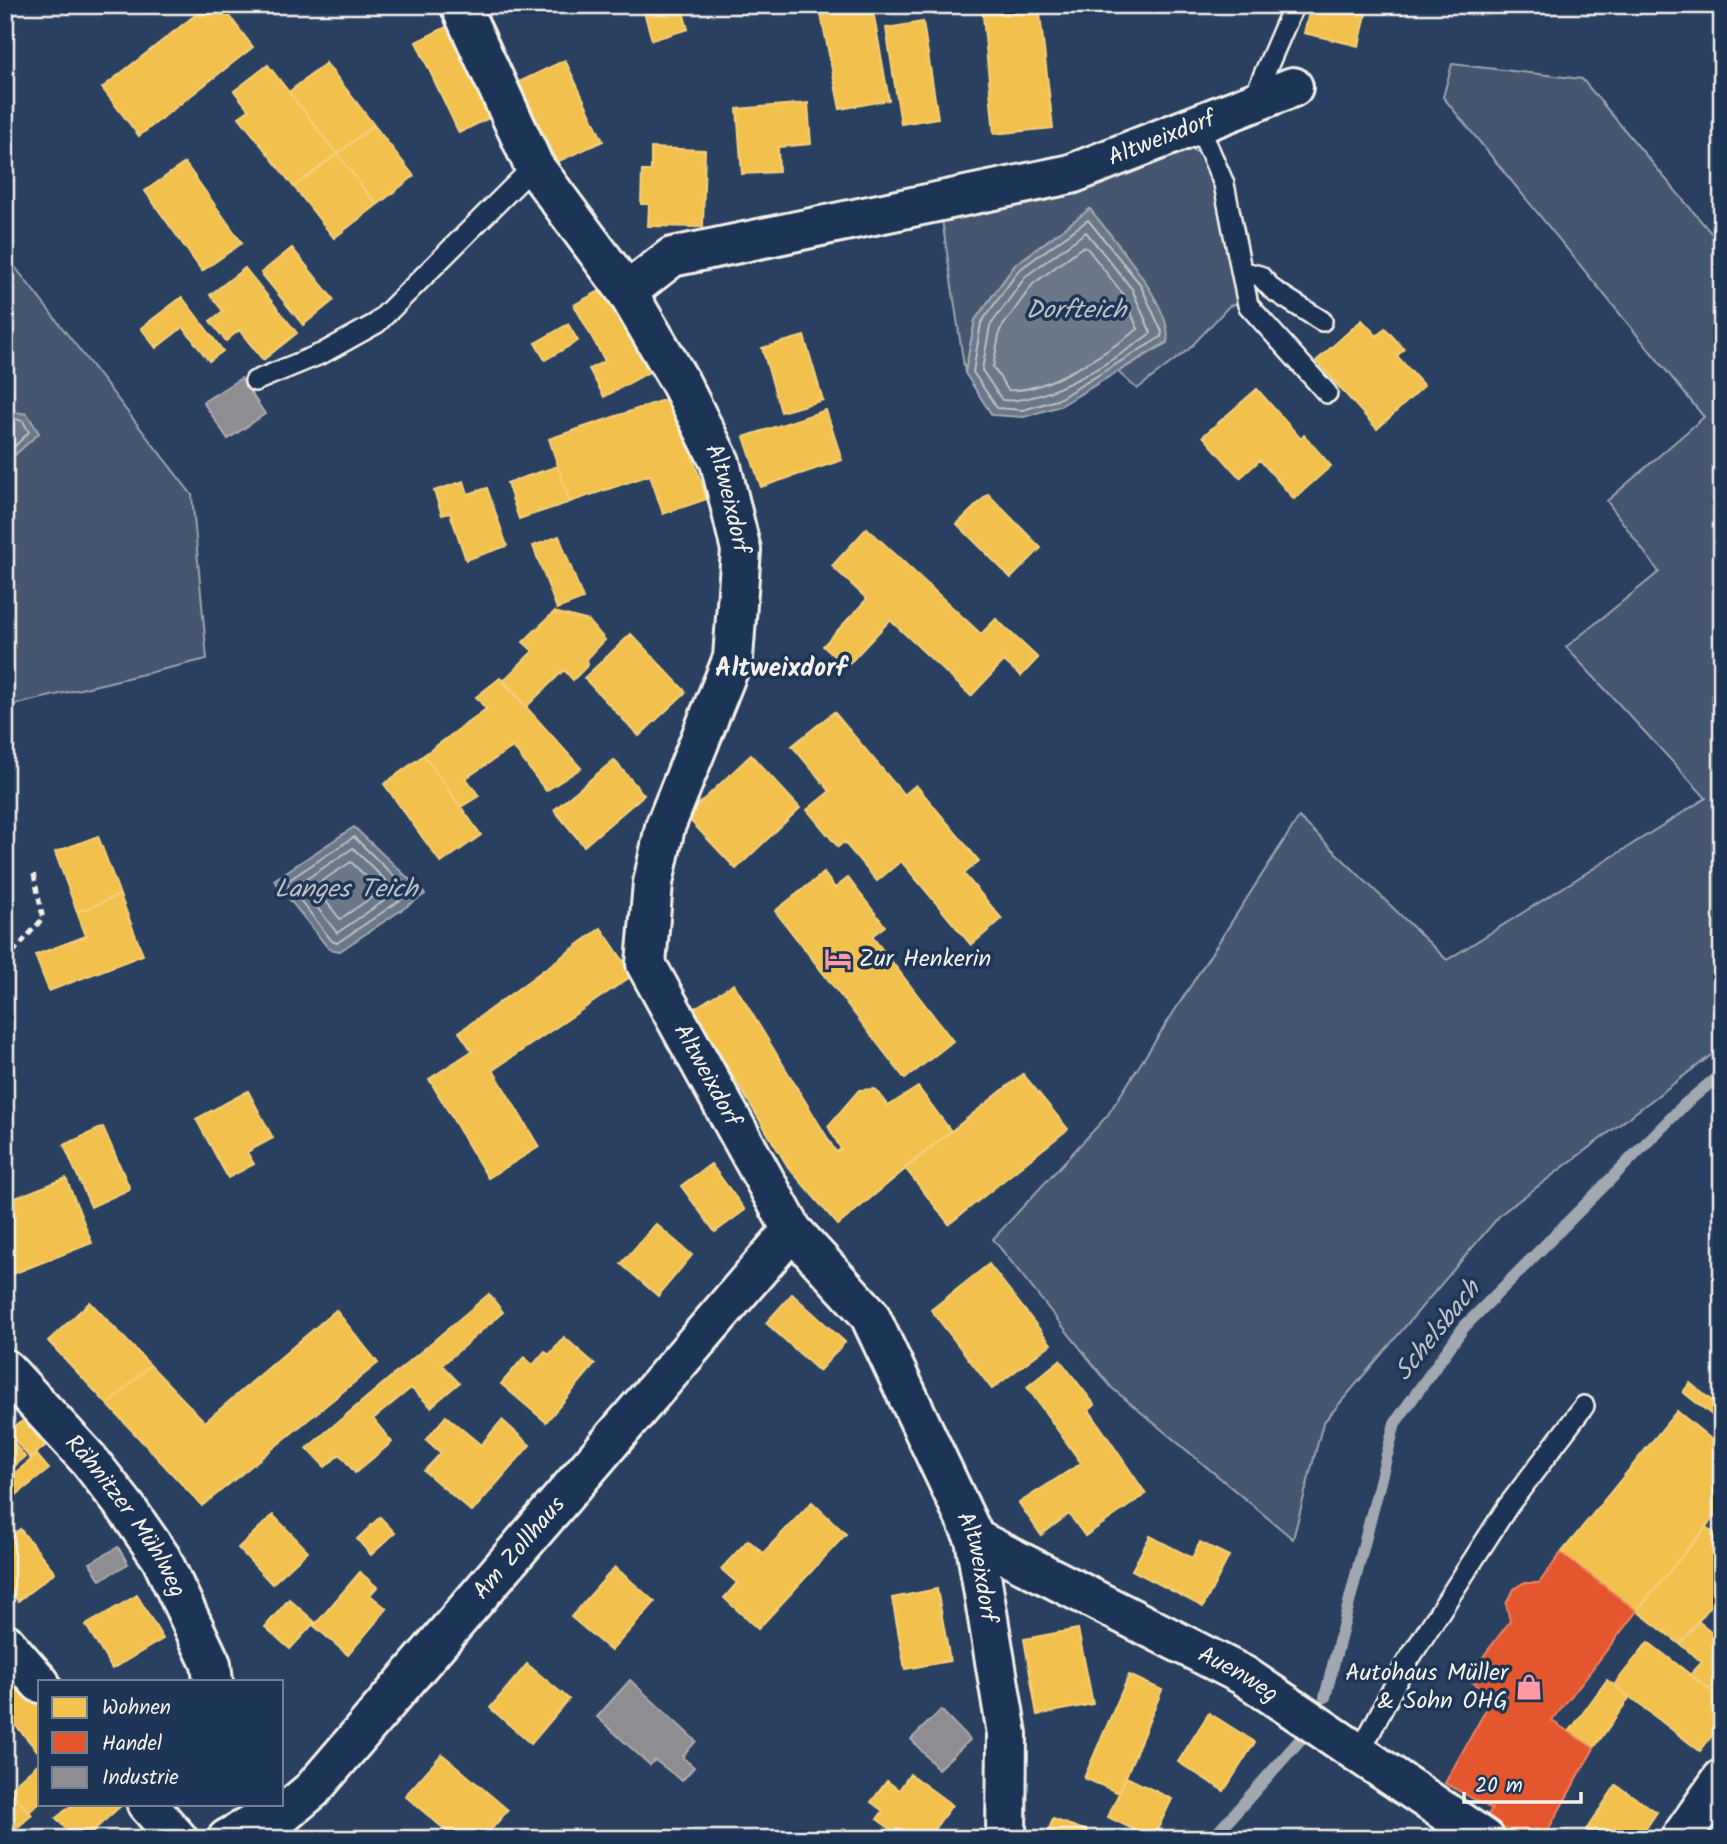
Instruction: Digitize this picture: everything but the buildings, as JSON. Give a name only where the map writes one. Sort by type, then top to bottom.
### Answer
[{"type":"street","name":"Altweixdorf","points":[[460,5],[534,166],[627,292],[680,382],[720,462],[741,550],[733,658],[665,827],[653,883],[646,964],[792,1230],[869,1314],[975,1539],[1007,1734],[1006,1839]]},
{"type":"street","name":"Altweixdorf","points":[[627,292],[672,257],[1071,174],[1293,87]]},
{"type":"street","name":"Am Zollhaus","points":[[229,1826],[281,1816],[312,1790],[792,1230]]},
{"type":"street","name":"Rähnitzer Mühlweg","points":[[5,1369],[89,1460],[161,1558],[211,1664],[213,1680]]},
{"type":"street","name":"Auenweg","points":[[975,1539],[1243,1675],[1485,1839]]},
{"type":"street","points":[[5,1643],[38,1681]]},
{"type":"street","points":[[1679,1839],[1722,1779]]},
{"type":"street","points":[[149,1806],[178,1839]]},
{"type":"lane","points":[[1251,103],[1294,5]]},
{"type":"lane","points":[[1198,124],[1224,184],[1248,305],[1327,393]]},
{"type":"lane","points":[[255,381],[323,353],[377,323],[534,166]]},
{"type":"lane","points":[[1241,271],[1260,276],[1273,290],[1322,321]]},
{"type":"lane","points":[[1359,1754],[1404,1667],[1471,1563],[1508,1506],[1584,1406]]},
{"type":"path","points":[[5,962],[43,918],[33,871]]},
{"type":"shaded area","points":[[1452,64],[1582,79],[1722,246],[1722,1047],[1501,1214],[1323,1423],[1293,1539],[1112,1388],[993,1239],[1107,1116],[1299,817],[1447,960],[1706,798],[1566,647],[1659,572],[1607,501],[1704,417],[1443,97]]},
{"type":"shaded area","points":[[1189,148],[1201,154],[1210,165],[1241,302],[1229,306],[1189,349],[1137,389],[1118,372],[1167,343],[1090,209],[1015,265],[975,320],[965,373],[941,213]]},
{"type":"shaded area","points":[[5,254],[192,495],[207,659],[5,707]]},
{"type":"water","name":"Dorfteich","points":[[1090,209],[1126,254],[1152,293],[1167,328],[1167,342],[1060,406],[1024,417],[992,415],[965,373],[975,320],[1015,265]]},
{"type":"water","points":[[5,380],[13,390],[10,404],[15,412],[27,414],[39,433],[5,464]]},
{"type":"water","name":"Langes Teich","points":[[354,827],[425,894],[340,951],[329,949],[274,880]]},
{"type":"waterway","name":"Schelsbach","points":[[1325,1697],[1395,1423],[1464,1327],[1685,1104],[1722,1073]]},
{"type":"waterway","name":"Schelsbach","points":[[1212,1839],[1299,1741]]},
{"type":"place","name":"Zur Henkerin","points":[[838,959]]},
{"type":"place","name":"Autohaus Müller & Sohn OHG","points":[[1529,1687]]},
{"type":"district","name":"Altweixdorf","points":[[781,669]]}]
